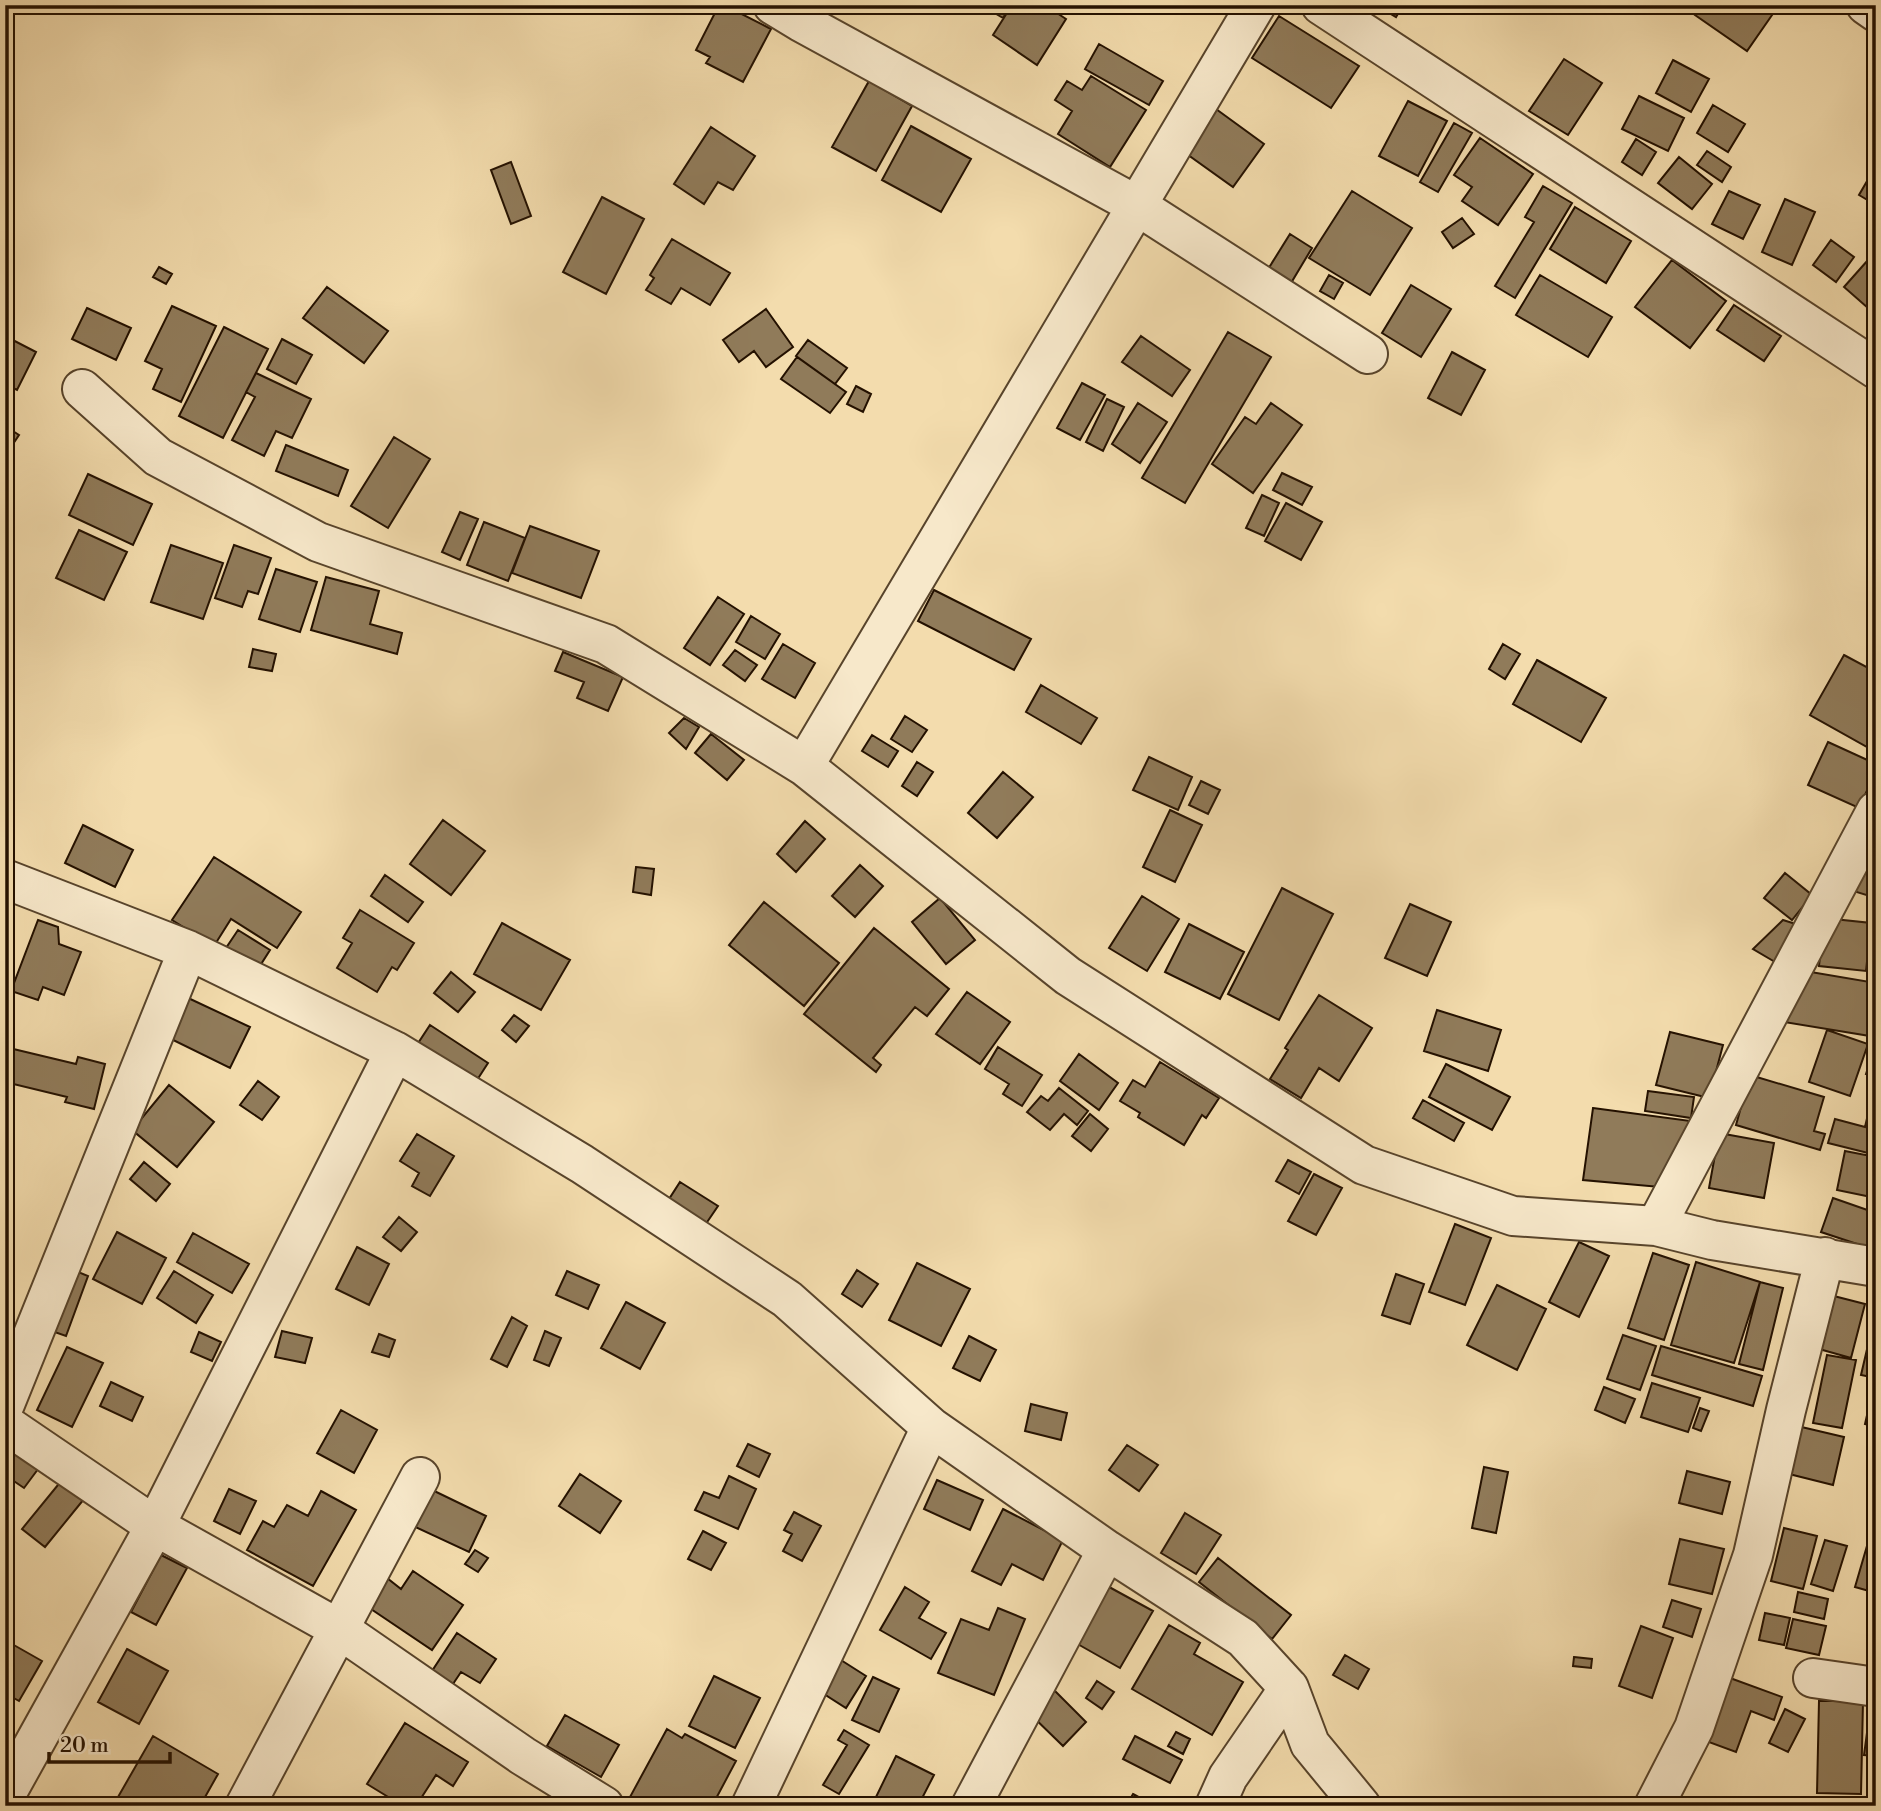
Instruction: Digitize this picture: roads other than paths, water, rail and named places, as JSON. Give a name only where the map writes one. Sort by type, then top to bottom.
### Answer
[{"type":"street","points":[[774,5],[1136,205],[1368,354]]},
{"type":"street","points":[[804,766],[1256,5]]},
{"type":"street","points":[[1321,5],[1876,369]]},
{"type":"street","points":[[1866,5],[1876,12]]},
{"type":"street","points":[[82,389],[158,457],[318,542],[606,644],[804,766],[1068,976],[1364,1165],[1513,1216],[1656,1226],[1712,1240],[1876,1267]]},
{"type":"street","points":[[1656,1226],[1876,811]]},
{"type":"street","points":[[5,879],[188,950],[395,1051],[582,1164],[788,1299],[931,1427],[1107,1550],[1244,1637],[1289,1688],[1310,1744],[1361,1806]]},
{"type":"street","points":[[5,1404],[188,950]]},
{"type":"street","points":[[5,1796],[155,1526],[395,1051]]},
{"type":"street","points":[[1654,1806],[1694,1728],[1753,1555],[1825,1257]]},
{"type":"street","points":[[5,1424],[155,1526],[339,1629],[523,1756],[604,1806]]},
{"type":"street","points":[[751,1806],[931,1427]]},
{"type":"street","points":[[245,1806],[419,1477]]},
{"type":"street","points":[[971,1806],[1107,1550]]},
{"type":"street","points":[[1813,1678],[1876,1687]]},
{"type":"street","points":[[1215,1806],[1228,1777],[1289,1688]]}]
